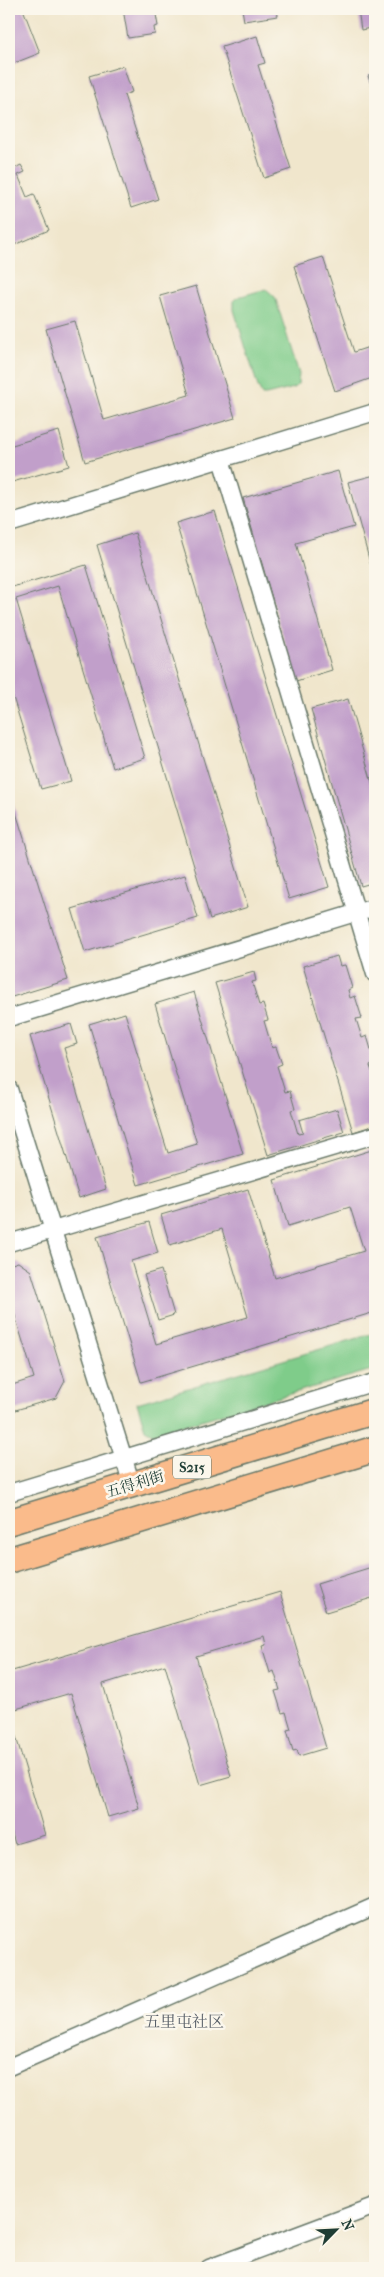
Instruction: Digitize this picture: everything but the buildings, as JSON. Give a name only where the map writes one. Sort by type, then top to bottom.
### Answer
[{"type":"main road","name":"五得利街","points":[[9,1522],[375,1411]]},
{"type":"main road","name":"S215","points":[[9,1560],[375,1449]]},
{"type":"street","points":[[9,524],[375,412]]},
{"type":"street","points":[[221,459],[375,974]]},
{"type":"street","points":[[9,1018],[375,907]]},
{"type":"street","points":[[9,1089],[132,1485]]},
{"type":"street","points":[[9,1243],[375,1135]]},
{"type":"street","points":[[9,1493],[375,1382]]},
{"type":"street","points":[[9,2067],[375,1906]]},
{"type":"street","points":[[209,2268],[375,2206]]},
{"type":"green space","points":[[266,289],[275,297],[299,374],[298,384],[294,388],[262,395],[234,310],[234,301],[238,297]]},
{"type":"green space","points":[[375,1333],[375,1369],[154,1434],[145,1429],[137,1403]]},
{"type":"district","name":"五里屯社区","points":[[184,2021]]}]
